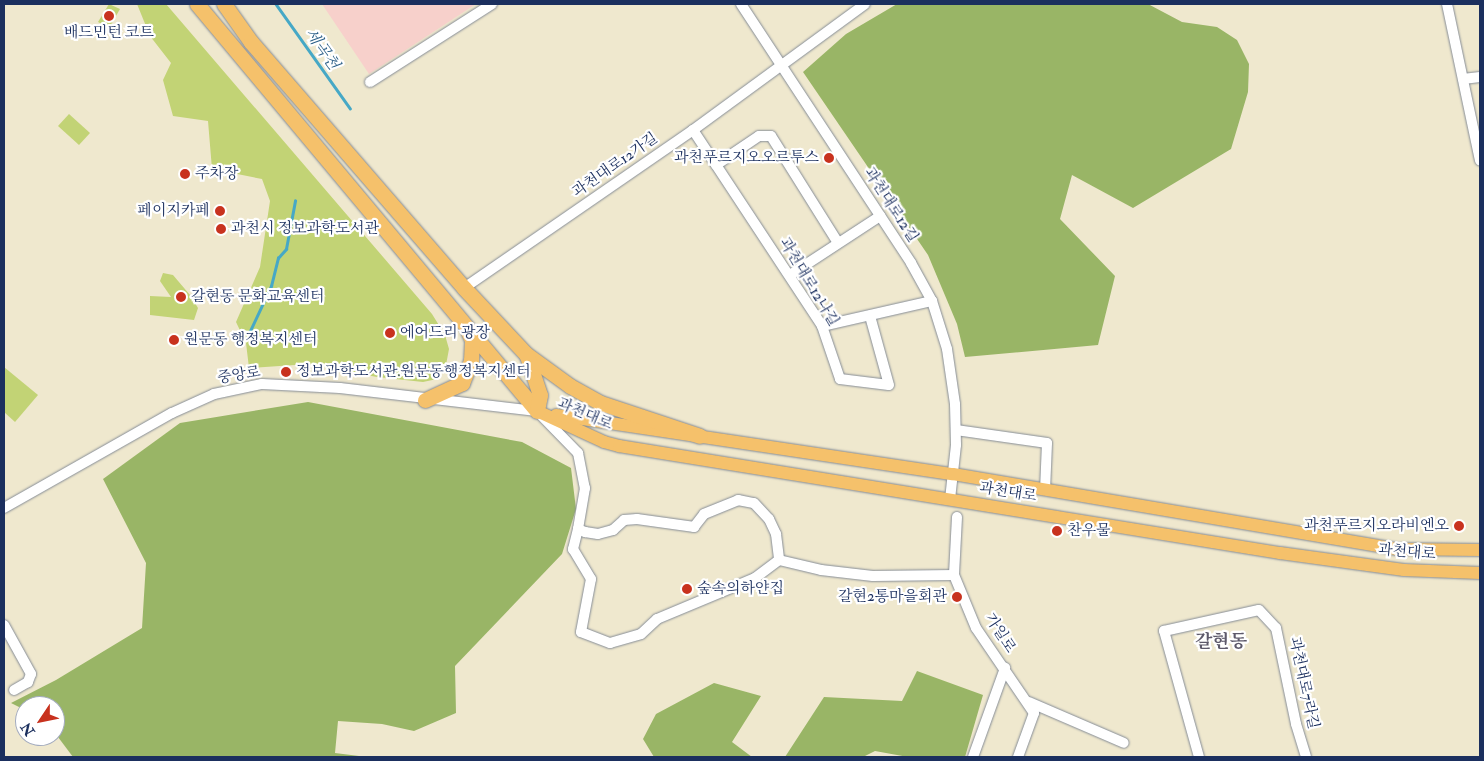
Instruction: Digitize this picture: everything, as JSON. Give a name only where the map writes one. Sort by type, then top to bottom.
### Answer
[{"type":"highway","points":[[197,4],[537,411]]},
{"type":"highway","points":[[224,4],[251,42],[464,288],[526,354],[570,386],[601,403],[700,436]]},
{"type":"highway","points":[[425,400],[462,383],[471,361],[472,340],[464,323]]},
{"type":"highway","points":[[526,354],[540,395],[537,411]]},
{"type":"main road","name":"과천대로","points":[[537,411],[630,428],[700,436],[953,474],[1398,549],[1480,550]]},
{"type":"main road","name":"과천대로","points":[[537,411],[604,442],[619,446],[1280,553],[1404,570],[1480,573]]},
{"type":"main road","points":[[619,446],[618,435],[630,428]]},
{"type":"street","points":[[370,82],[492,4]]},
{"type":"street","name":"과천대로12길","points":[[741,4],[880,216],[932,301],[947,349],[956,430],[950,500]]},
{"type":"street","name":"과천대로12가길","points":[[464,288],[692,130],[865,4]]},
{"type":"street","points":[[1447,4],[1480,161]]},
{"type":"street","points":[[1463,79],[1480,77]]},
{"type":"street","name":"과천대로12나길","points":[[692,130],[790,275],[822,326],[840,379],[889,385],[870,316]]},
{"type":"street","points":[[716,165],[759,136],[770,136],[838,243]]},
{"type":"street","points":[[790,275],[880,216]]},
{"type":"street","points":[[822,326],[932,301]]},
{"type":"street","name":"중앙로","points":[[4,508],[172,413],[214,394],[262,384],[340,388],[425,400],[537,411]]},
{"type":"street","points":[[537,411],[578,453],[585,488],[573,549],[591,579],[582,632],[610,643],[641,634],[657,619],[755,578],[779,560]]},
{"type":"street","points":[[956,430],[1047,443],[1044,490]]},
{"type":"street","points":[[578,529],[598,534],[613,530],[624,520],[637,519],[694,528],[704,514],[738,500],[754,504],[769,519],[776,534],[779,560]]},
{"type":"street","name":"가일로","points":[[957,517],[954,576],[976,628],[1029,702]]},
{"type":"street","points":[[779,560],[821,570],[873,576],[954,576]]},
{"type":"street","name":"과천대로7라길","points":[[1198,757],[1164,631],[1259,610],[1276,628],[1296,724],[1306,757]]},
{"type":"street","points":[[4,625],[31,674],[28,682],[14,690]]},
{"type":"street","points":[[973,757],[1005,668]]},
{"type":"street","points":[[1029,702],[1124,743]]},
{"type":"street","points":[[1018,757],[1034,713],[1029,702]]},
{"type":"shaded area","points":[[322,4],[476,4],[369,74]]},
{"type":"green space","name":"배드민턴 코트","points":[[109,4],[120,9],[109,28],[98,22]]},
{"type":"green space","points":[[137,4],[166,4],[432,314],[445,335],[449,349],[446,365],[437,379],[423,382],[377,377],[309,364],[249,368],[246,343],[236,322],[260,267],[270,201],[262,179],[212,169],[208,121],[173,116],[163,80],[171,63],[150,36]]},
{"type":"green space","points":[[897,4],[1148,4],[1182,22],[1217,27],[1237,40],[1249,64],[1248,92],[1231,149],[1133,208],[1072,175],[1060,219],[1115,276],[1098,345],[965,357],[957,324],[928,255],[803,72],[846,34]]},
{"type":"green space","points":[[69,114],[90,133],[79,145],[58,126]]},
{"type":"green space","name":"갈현동 문화교육센터","points":[[163,273],[173,275],[190,295],[198,308],[194,320],[150,315],[150,296],[171,297],[160,281]]},
{"type":"green space","points":[[4,367],[38,395],[15,422],[4,412]]},
{"type":"green space","points":[[308,402],[522,442],[571,468],[576,509],[562,554],[455,666],[456,713],[414,731],[382,724],[338,721],[335,753],[367,757],[73,757],[65,746],[65,696],[25,696],[56,680],[142,628],[146,563],[103,479],[180,423]]},
{"type":"green space","points":[[917,671],[983,695],[965,757],[908,757],[875,751],[863,757],[785,757],[824,697],[902,701]]},
{"type":"green space","points":[[714,683],[761,696],[732,742],[752,757],[654,757],[643,739],[656,714]]},
{"type":"waterway","name":"세곡천","points":[[276,4],[350,108]]},
{"type":"waterway","name":"세곡천","points":[[249,333],[271,286],[278,258],[286,249],[295,201]]},
{"type":"place","name":"배드민턴 코트","points":[[109,16]]},
{"type":"place","name":"과천푸르지오오르투스","points":[[829,158]]},
{"type":"place","name":"주차장","points":[[185,174]]},
{"type":"place","name":"페이지카페","points":[[220,211]]},
{"type":"place","name":"과천시 정보과학도서관","points":[[221,229]]},
{"type":"place","name":"갈현동 문화교육센터","points":[[181,297]]},
{"type":"place","name":"에어드리 광장","points":[[390,333]]},
{"type":"place","name":"원문동 행정복지센터","points":[[174,340]]},
{"type":"place","name":"정보과학도서관.원문동행정복지센터","points":[[286,372]]},
{"type":"place","name":"과천푸르지오라비엔오","points":[[1459,526]]},
{"type":"place","name":"찬우물","points":[[1057,531]]},
{"type":"place","name":"숲속의하얀집","points":[[687,589]]},
{"type":"place","name":"갈현2통마을회관","points":[[957,597]]},
{"type":"district","name":"갈현동","points":[[1221,642]]}]
